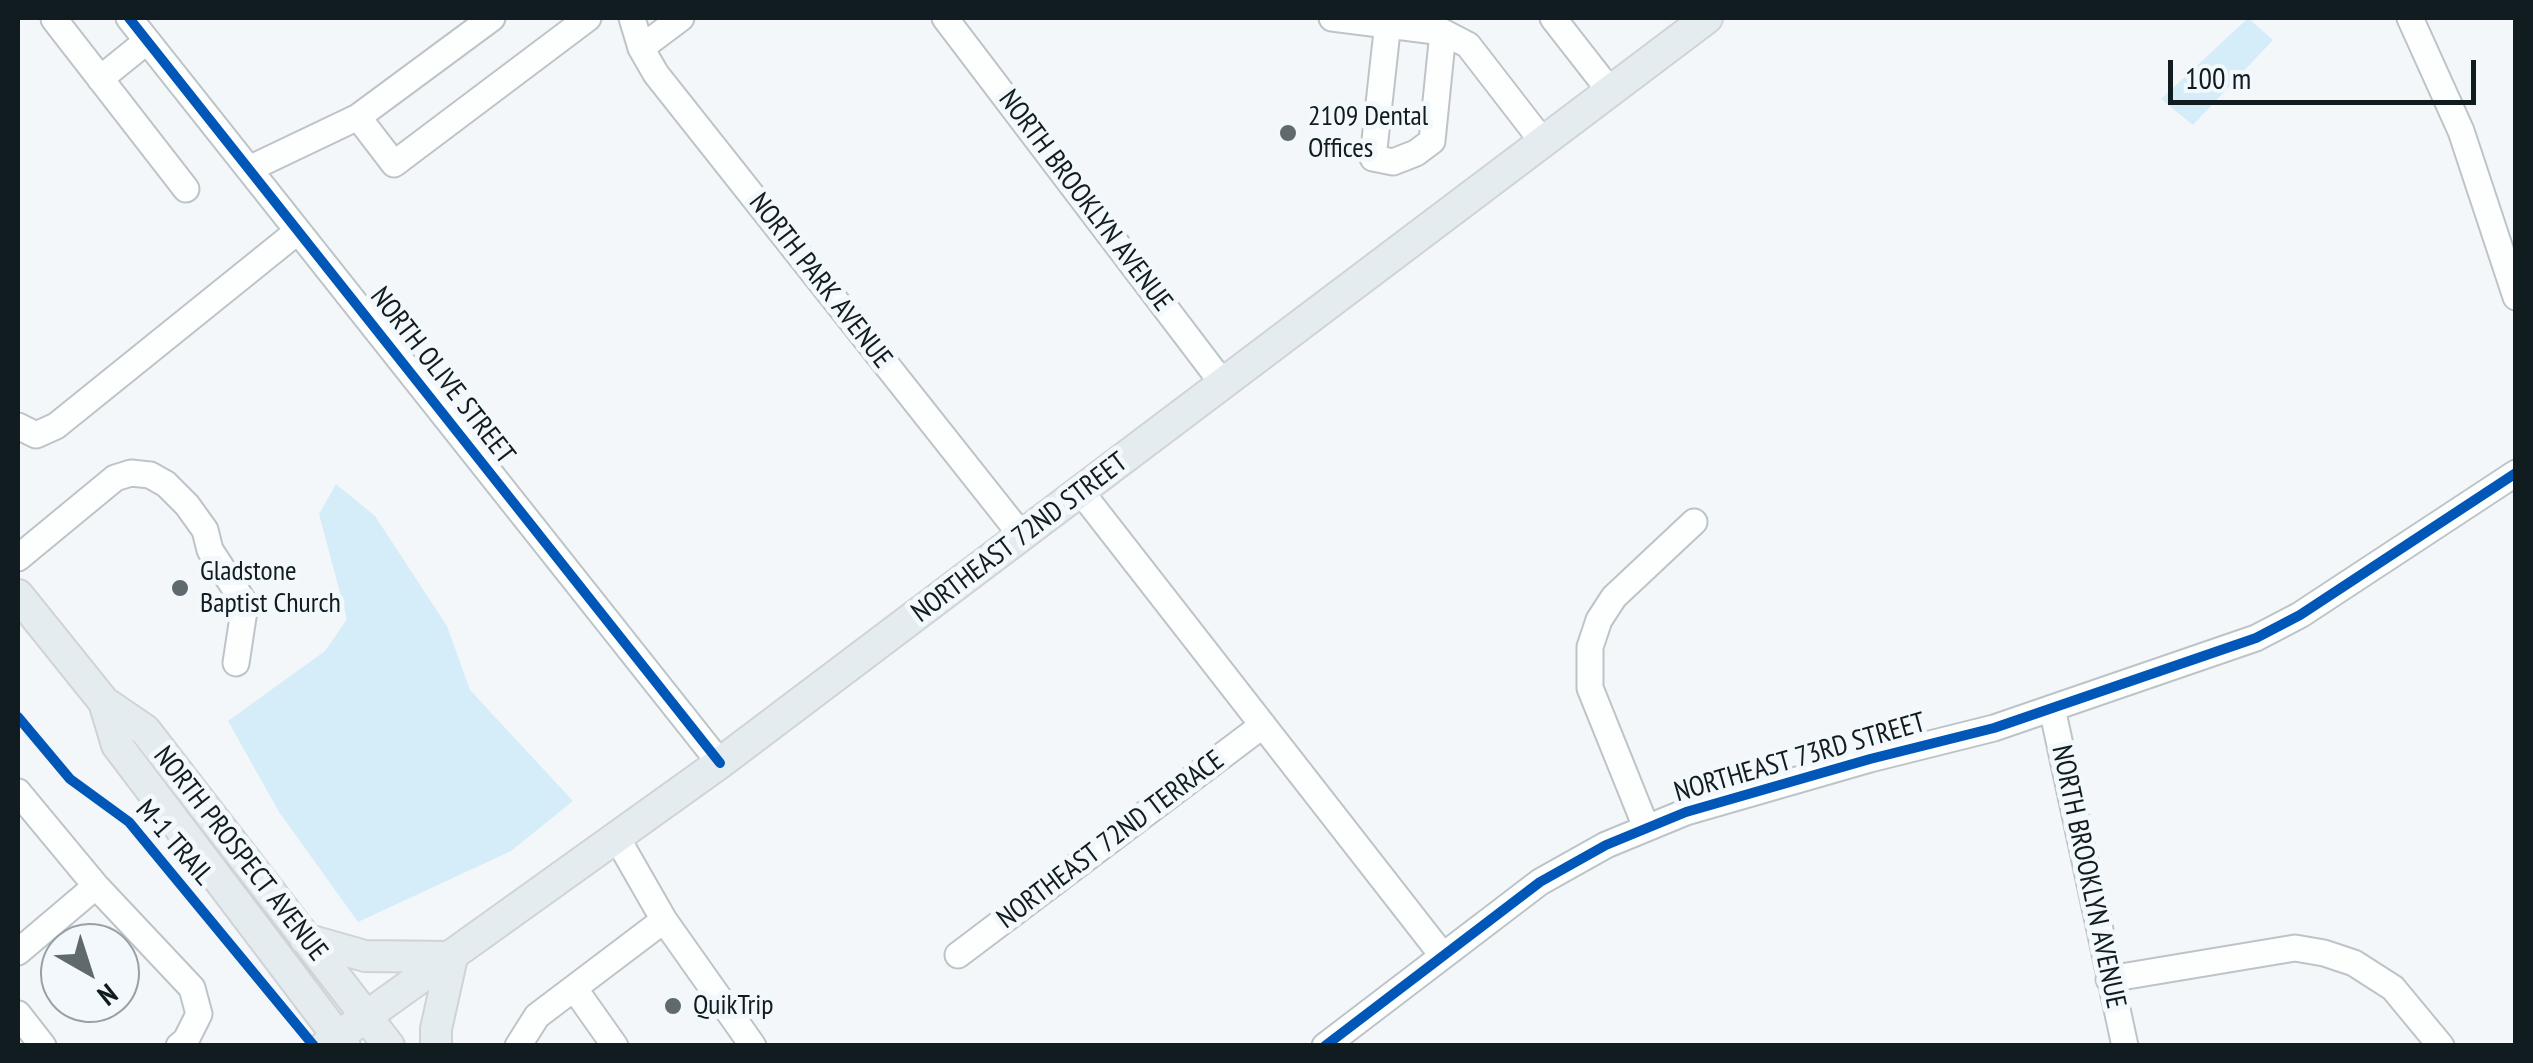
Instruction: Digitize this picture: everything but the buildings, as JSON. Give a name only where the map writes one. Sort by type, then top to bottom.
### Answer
[{"type":"main road","name":"NORTHEAST 72ND STREET","points":[[336,1042],[366,1016],[720,763],[1707,18]]},
{"type":"main road","name":"NORTH PROSPECT AVENUE","points":[[18,594],[104,702],[145,730],[388,1046]]},
{"type":"main road","name":"NORTH PROSPECT AVENUE","points":[[104,702],[117,746],[336,1042]]},
{"type":"main road","points":[[306,940],[365,956],[452,957],[436,1029],[436,1046]]},
{"type":"street","name":"NORTH OLIVE STREET","points":[[128,18],[720,763]]},
{"type":"street","points":[[249,169],[358,117],[492,18]]},
{"type":"street","points":[[358,117],[394,164],[588,18]]},
{"type":"street","name":"NORTH PARK AVENUE","points":[[632,18],[641,48],[656,74],[1022,536]]},
{"type":"street","points":[[641,48],[681,18]]},
{"type":"street","name":"NORTH BROOKLYN AVENUE","points":[[945,18],[1224,385]]},
{"type":"street","points":[[1332,18],[1388,22],[1442,32],[1468,45],[1544,142]]},
{"type":"street","points":[[1554,18],[1610,91]]},
{"type":"street","points":[[2410,18],[2461,131],[2516,297]]},
{"type":"street","points":[[54,20],[186,189]]},
{"type":"street","points":[[1388,22],[1373,158],[1392,162],[1416,153],[1432,140],[1442,32]]},
{"type":"street","points":[[100,78],[148,41]]},
{"type":"street","points":[[18,426],[36,435],[56,426],[298,231]]},
{"type":"street","points":[[18,558],[115,478],[131,472],[150,475],[166,484],[187,505],[245,604],[236,663]]},
{"type":"street","points":[[2052,708],[2256,638],[2300,615],[2516,473]]},
{"type":"street","points":[[1081,492],[1443,956]]},
{"type":"street","points":[[1646,827],[1590,688],[1590,647],[1599,620],[1614,597],[1694,522]]},
{"type":"street","name":"NORTH BROOKLYN AVENUE","points":[[2052,708],[2125,1046]]},
{"type":"street","name":"NORTHEAST 73RD STREET","points":[[1325,1046],[1540,882],[1606,845],[1723,801],[1994,728],[2052,708]]},
{"type":"street","name":"NORTHEAST 72ND TERRACE","points":[[958,955],[1263,725]]},
{"type":"street","points":[[18,792],[96,886],[192,988],[200,1014],[179,1046]]},
{"type":"street","points":[[618,838],[664,920],[753,1046]]},
{"type":"street","points":[[18,952],[96,886]]},
{"type":"street","points":[[518,1046],[537,1016],[664,920]]},
{"type":"street","points":[[2109,979],[2295,948],[2324,953],[2354,963],[2393,988],[2441,1046]]},
{"type":"street","points":[[574,988],[615,1046]]},
{"type":"street","points":[[18,1014],[43,1046]]},
{"type":"shaded area","points":[[2248,18],[2273,40],[2193,125],[2161,99]]},
{"type":"shaded area","points":[[336,484],[375,516],[447,626],[470,690],[573,801],[511,851],[358,922],[279,812],[228,721],[325,651],[347,619],[319,514]]},
{"type":"cycle path","points":[[129,18],[720,763]]},
{"type":"cycle path","points":[[1325,1046],[1540,882],[1606,845],[1686,812],[1994,728],[2256,638],[2300,615],[2516,473]]},
{"type":"cycle path","name":"M-1 TRAIL","points":[[18,717],[70,779],[129,822],[314,1046]]},
{"type":"place","name":"2109 Dental Offices","points":[[1288,133]]},
{"type":"place","name":"Gladstone Baptist Church","points":[[180,588]]},
{"type":"place","name":"QuikTrip","points":[[673,1006]]}]
